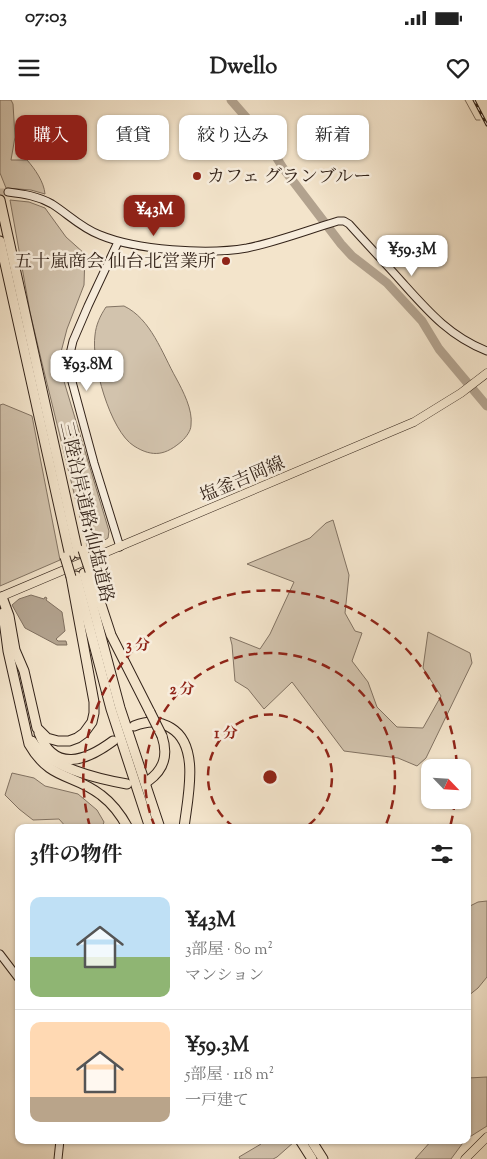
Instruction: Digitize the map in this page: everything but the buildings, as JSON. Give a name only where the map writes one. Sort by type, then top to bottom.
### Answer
[{"type":"highway","name":"三陸沿岸道路;仙塩道路","points":[[0,200],[60,490]]},
{"type":"highway","name":"三陸沿岸道路;仙塩道路","points":[[0,241],[60,490]]},
{"type":"highway","points":[[60,490],[80,574],[162,736],[165,759],[159,772],[148,780]]},
{"type":"highway","points":[[37,728],[47,738],[69,742],[84,733],[92,722],[94,713],[80,574],[60,490]]},
{"type":"highway","name":"三陸沿岸道路;仙塩道路","points":[[80,574],[113,717],[149,824]]},
{"type":"highway","name":"三陸沿岸道路;仙塩道路","points":[[80,574],[120,708],[159,824]]},
{"type":"highway","points":[[1,597],[9,616],[15,650],[24,671],[42,742],[51,752],[59,757],[76,760],[89,756],[113,741]]},
{"type":"highway","points":[[1,597],[8,651],[29,744],[44,765],[54,772],[100,794],[120,813],[126,824]]},
{"type":"highway","points":[[134,726],[151,721],[160,723],[175,730],[183,740],[188,753],[190,772],[184,824]]},
{"type":"highway","points":[[26,731],[34,744],[50,759],[86,773],[127,784]]},
{"type":"highway","points":[[303,1144],[312,1159]]},
{"type":"highway","points":[[314,1144],[323,1159]]},
{"type":"main road","name":"塩釜吉岡線","points":[[1,597],[414,422],[453,398],[487,373]]},
{"type":"main road","points":[[465,1159],[487,1137]]},
{"type":"street","points":[[8,192],[41,199],[52,204],[89,230],[118,242],[162,249],[234,249],[258,245],[338,221],[344,221],[349,224],[430,314],[463,340],[487,351]]},
{"type":"street","points":[[118,242],[77,332],[69,358],[71,378],[94,463],[120,547]]},
{"type":"street","points":[[0,954],[15,974]]},
{"type":"street","points":[[58,1159],[60,1144]]},
{"type":"shaded area","points":[[0,100],[11,100],[13,104],[15,137],[11,160],[27,160],[39,176],[45,194],[31,190],[6,188],[0,173]]},
{"type":"shaded area","points":[[10,200],[29,202],[45,208],[66,237],[85,254],[84,285],[67,329],[61,352],[63,378],[109,531],[108,538],[88,550],[30,312]]},
{"type":"shaded area","points":[[124,306],[142,319],[149,328],[182,389],[189,407],[191,427],[187,436],[176,446],[165,452],[153,453],[141,450],[125,438],[110,411],[99,378],[95,347],[97,324],[106,307]]},
{"type":"shaded area","points":[[3,404],[32,416],[60,560],[0,586],[0,405]]},
{"type":"shaded area","points":[[333,520],[349,575],[345,613],[355,631],[362,633],[352,661],[368,682],[377,707],[397,727],[423,728],[441,696],[423,668],[428,632],[470,653],[472,663],[426,758],[421,759],[421,762],[417,766],[398,758],[344,751],[292,682],[264,709],[248,689],[235,681],[230,637],[260,649],[270,634],[294,582],[247,564],[310,538],[326,523]]},
{"type":"shaded area","points":[[31,595],[44,599],[45,597],[47,598],[46,600],[62,612],[65,631],[56,639],[58,641],[66,641],[67,645],[57,645],[25,628],[12,605],[19,599]]},
{"type":"shaded area","points":[[12,773],[34,778],[45,786],[78,794],[97,810],[104,822],[103,824],[63,824],[59,819],[33,820],[5,795]]},
{"type":"shaded area","points":[[487,901],[487,977],[471,994],[471,906]]},
{"type":"shaded area","points":[[487,1077],[487,1126],[471,1136],[471,1078]]},
{"type":"shaded area","points":[[261,1144],[292,1144],[273,1159],[240,1159],[239,1157]]},
{"type":"shaded area","points":[[428,1144],[462,1144],[451,1159],[415,1159]]},
{"type":"waterway","points":[[231,100],[265,139],[283,168],[341,244],[352,256],[387,283],[422,321],[439,349],[487,406]]},
{"type":"waterway","points":[[465,100],[476,120],[480,120]]},
{"type":"tunnel","points":[[0,192],[8,192]]},
{"type":"railway","points":[[474,100],[487,125]]},
{"type":"place","name":"カフェ グランブルー","points":[[197,176]]},
{"type":"place","name":"五十嵐商会 仙台北営業所","points":[[226,261]]}]
